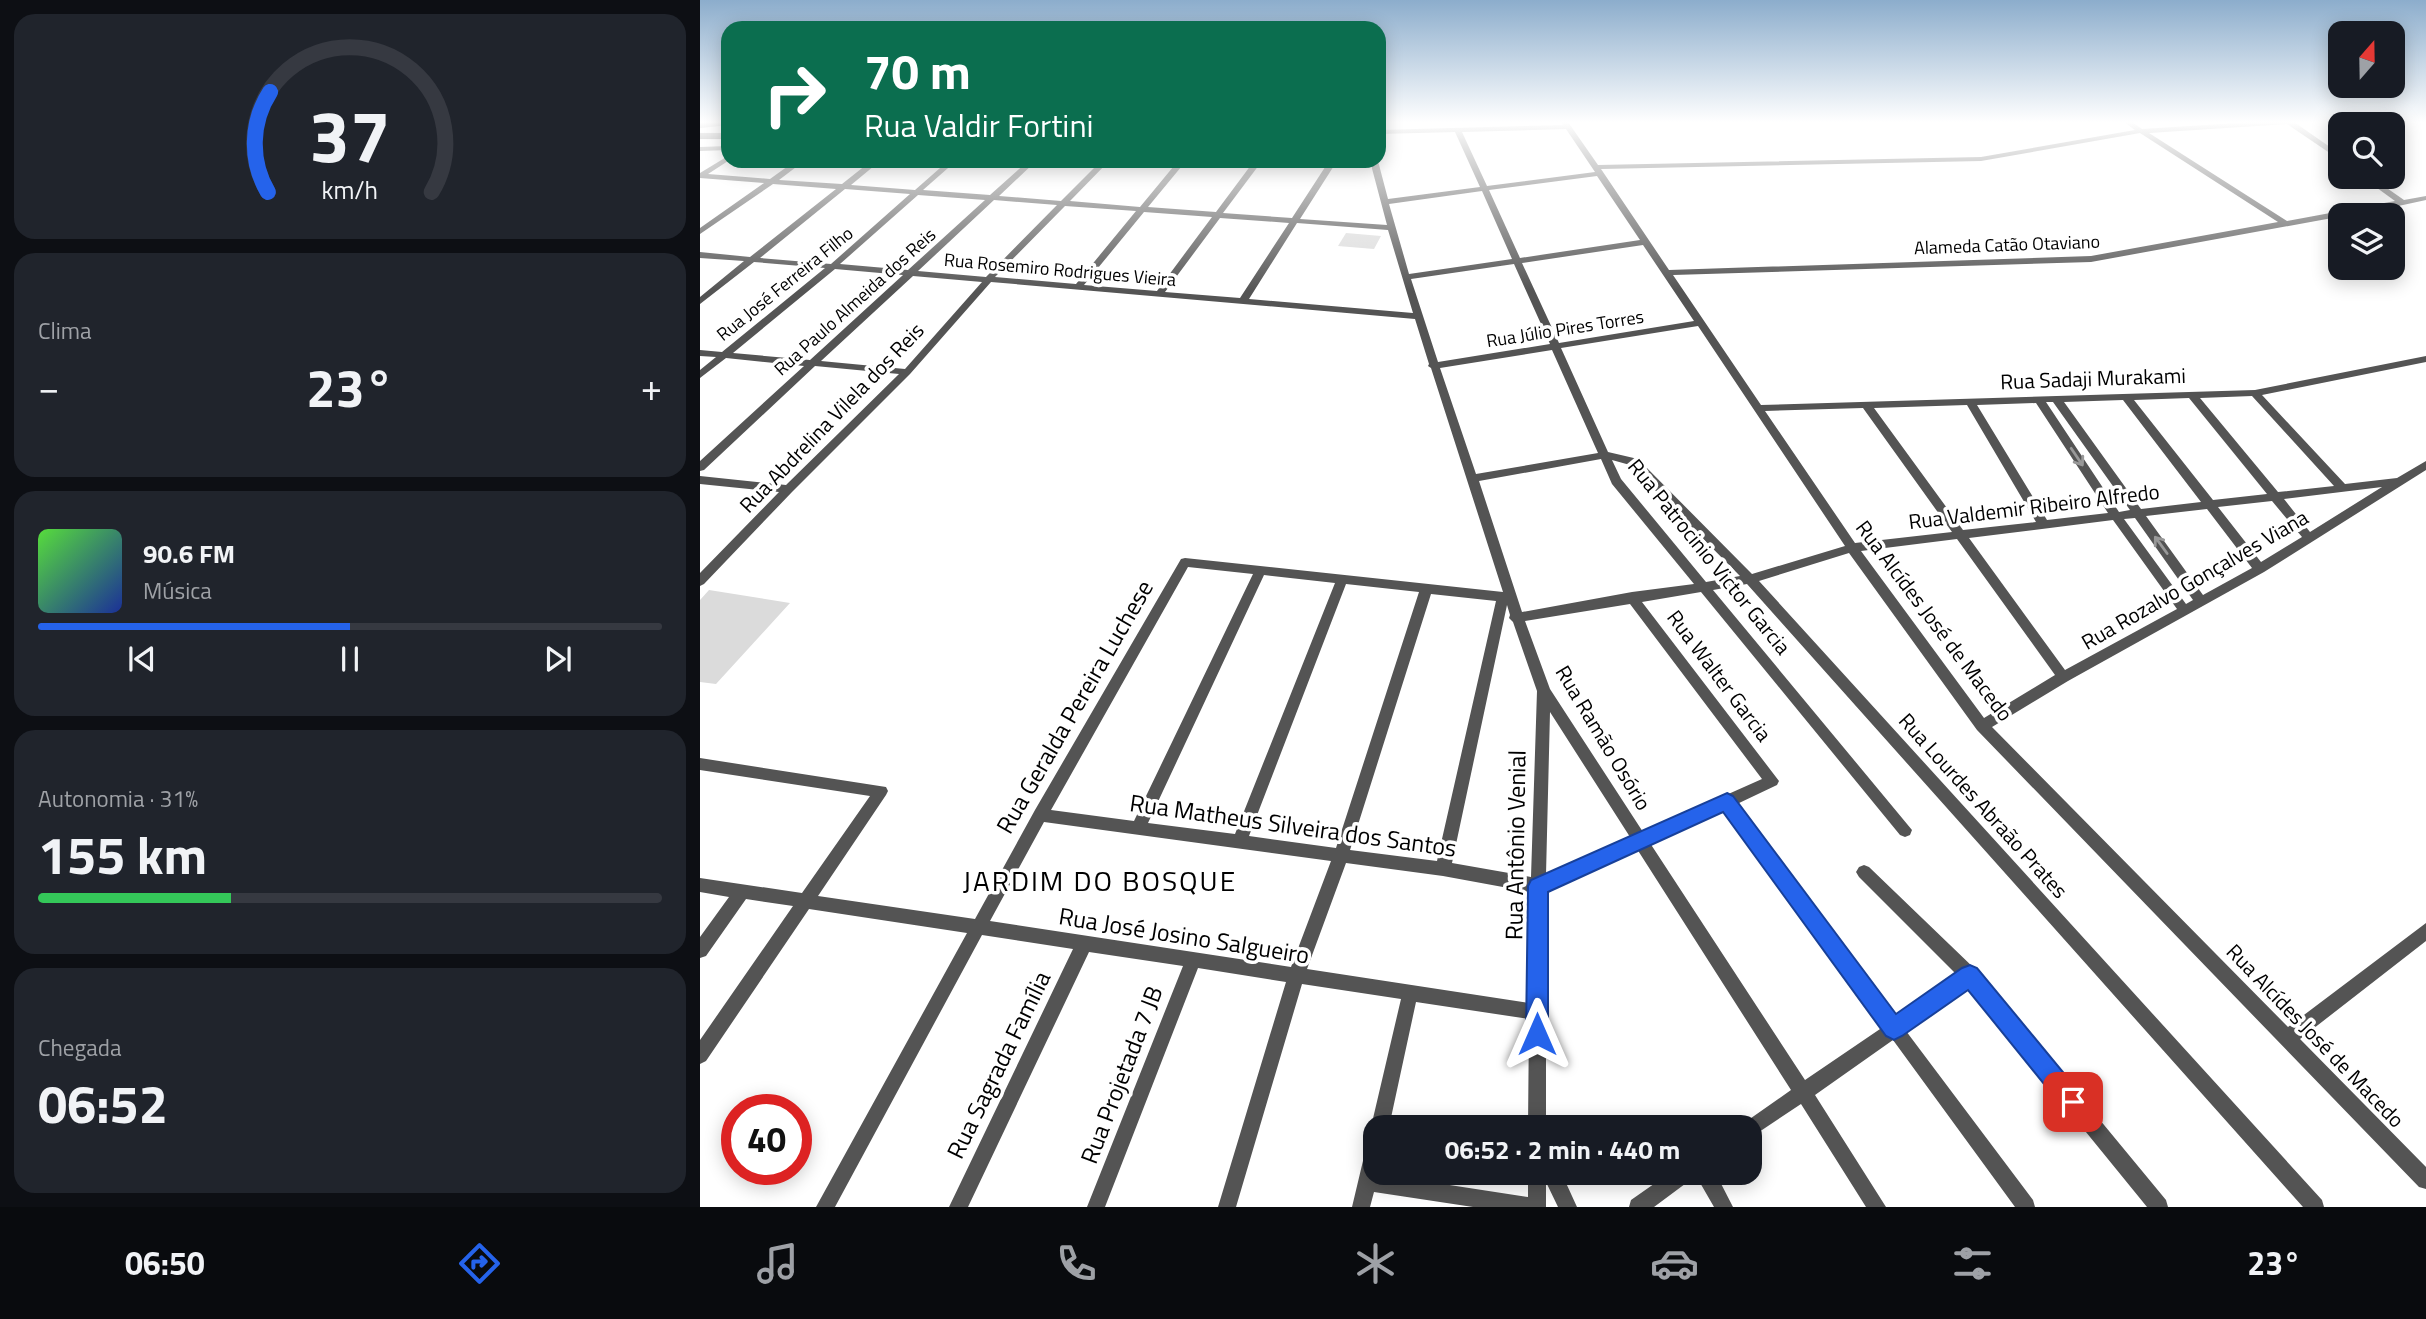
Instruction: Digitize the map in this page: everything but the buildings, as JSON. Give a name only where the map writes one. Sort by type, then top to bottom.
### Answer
[{"type":"street","points":[[733,178],[1391,228]]},
{"type":"street","points":[[700,232],[775,178]]},
{"type":"street","points":[[700,301],[856,178]]},
{"type":"street","name":"Rua José Ferreira Filho","points":[[700,375],[833,266],[934,178]]},
{"type":"street","name":"Rua Paulo Almeida dos Reis","points":[[700,467],[1013,178]]},
{"type":"street","name":"Rua Abdrelina Vilela dos Reis","points":[[700,582],[788,489],[907,372],[988,280],[1089,178]]},
{"type":"street","points":[[1078,287],[1168,178]]},
{"type":"street","points":[[1159,294],[1245,178]]},
{"type":"street","points":[[1243,301],[1321,178]]},
{"type":"street","name":"Rua Ramão Osório","points":[[1378,178],[1417,316],[1473,478],[1506,598],[1544,691],[1877,1207]]},
{"type":"street","name":"Rua Patrocinio Victor Garcia","points":[[1478,178],[1558,348],[1616,481],[1905,830]]},
{"type":"street","points":[[1384,202],[1548,178]]},
{"type":"street","name":"Rua Alcídes José de Macedo","points":[[1604,178],[1852,548],[1982,726],[2426,1180]]},
{"type":"street","points":[[2215,178],[2288,225]]},
{"type":"street","points":[[2383,189],[2403,203]]},
{"type":"street","name":"Alameda Catão Otaviano","points":[[2403,203],[2426,198]]},
{"type":"street","name":"Alameda Catão Otaviano","points":[[1668,273],[2091,260],[2328,217]]},
{"type":"street","points":[[1405,276],[1646,242]]},
{"type":"street","name":"Rua Rosemiro Rodrigues Vieira","points":[[700,255],[1417,316]]},
{"type":"street","name":"Rua Júlio Pires Torres","points":[[1433,366],[1701,323]]},
{"type":"street","points":[[700,353],[907,372]]},
{"type":"street","name":"Rua Sadaji Murakami","points":[[1758,408],[2255,393],[2426,359]]},
{"type":"street","points":[[2255,393],[2343,489]]},
{"type":"street","points":[[2192,395],[2309,538]]},
{"type":"street","points":[[2126,397],[2260,569]]},
{"type":"street","points":[[2039,400],[2116,516],[2184,610]]},
{"type":"street","points":[[2057,400],[2201,601]]},
{"type":"street","points":[[1971,403],[2044,525]]},
{"type":"street","points":[[1867,406],[2063,677]]},
{"type":"street","points":[[1473,478],[1604,455]]},
{"type":"street","name":"Rua Lourdes Abraão Prates","points":[[1604,455],[1634,462],[1750,579],[2315,1207]]},
{"type":"street","name":"Rua Rozalvo Gonçalves Viana","points":[[1982,726],[2063,677],[2260,569],[2426,465]]},
{"type":"street","points":[[700,480],[788,489]]},
{"type":"street","name":"Rua Valdemir Ribeiro Alfredo","points":[[1515,618],[1750,579],[1852,548],[2396,482]]},
{"type":"street","name":"Rua Geralda Pereira Luchese","points":[[825,1207],[1040,816],[1185,562],[1261,570]]},
{"type":"street","points":[[1138,828],[1261,570],[1506,598],[1443,869]]},
{"type":"street","points":[[1240,841],[1342,580]]},
{"type":"street","points":[[1227,1207],[1296,976],[1341,855],[1426,589]]},
{"type":"street","name":"Rua Walter Garcia","points":[[1633,597],[1772,781],[1727,802]]},
{"type":"street","name":"Rua Antônio Venial","points":[[1537,1115],[1538,886],[1544,691]]},
{"type":"street","points":[[700,764],[881,791],[700,1055]]},
{"type":"street","points":[[1538,886],[1727,802],[2026,1207]]},
{"type":"street","name":"Rua Matheus Silveira dos Santos","points":[[1040,816],[1443,869],[1538,886]]},
{"type":"street","points":[[1864,872],[1970,976],[2159,1207]]},
{"type":"street","name":"Rua José Josino Salgueiro","points":[[700,885],[1537,1012]]},
{"type":"street","points":[[700,950],[742,892]]},
{"type":"street","points":[[2287,1038],[2426,931]]},
{"type":"street","name":"Rua Sagrada Família","points":[[958,1207],[1084,944]]},
{"type":"street","name":"Rua Projetada 7 JB","points":[[1097,1207],[1193,961]]},
{"type":"street","points":[[1762,1121],[1970,976]]},
{"type":"street","points":[[1383,1115],[1410,994]]},
{"type":"street","points":[[1361,1207],[1366,1185]]},
{"type":"street","points":[[1387,1185],[1536,1207],[1537,1185]]},
{"type":"street","points":[[1557,1185],[1568,1207]]},
{"type":"street","points":[[1638,1207],[1669,1185]]},
{"type":"street","points":[[1711,1185],[1724,1207]]},
{"type":"shaded area","points":[[1346,233],[1381,236],[1374,249],[1338,246]]},
{"type":"shaded area","points":[[709,590],[790,603],[716,684],[700,682],[700,600]]},
{"type":"district","name":"JARDIM DO BOSQUE","points":[[1100,881]]},
{"type":"route","points":[[1537,1034],[1538,886],[1727,802],[1894,1029],[1970,976],[2073,1102]]}]
